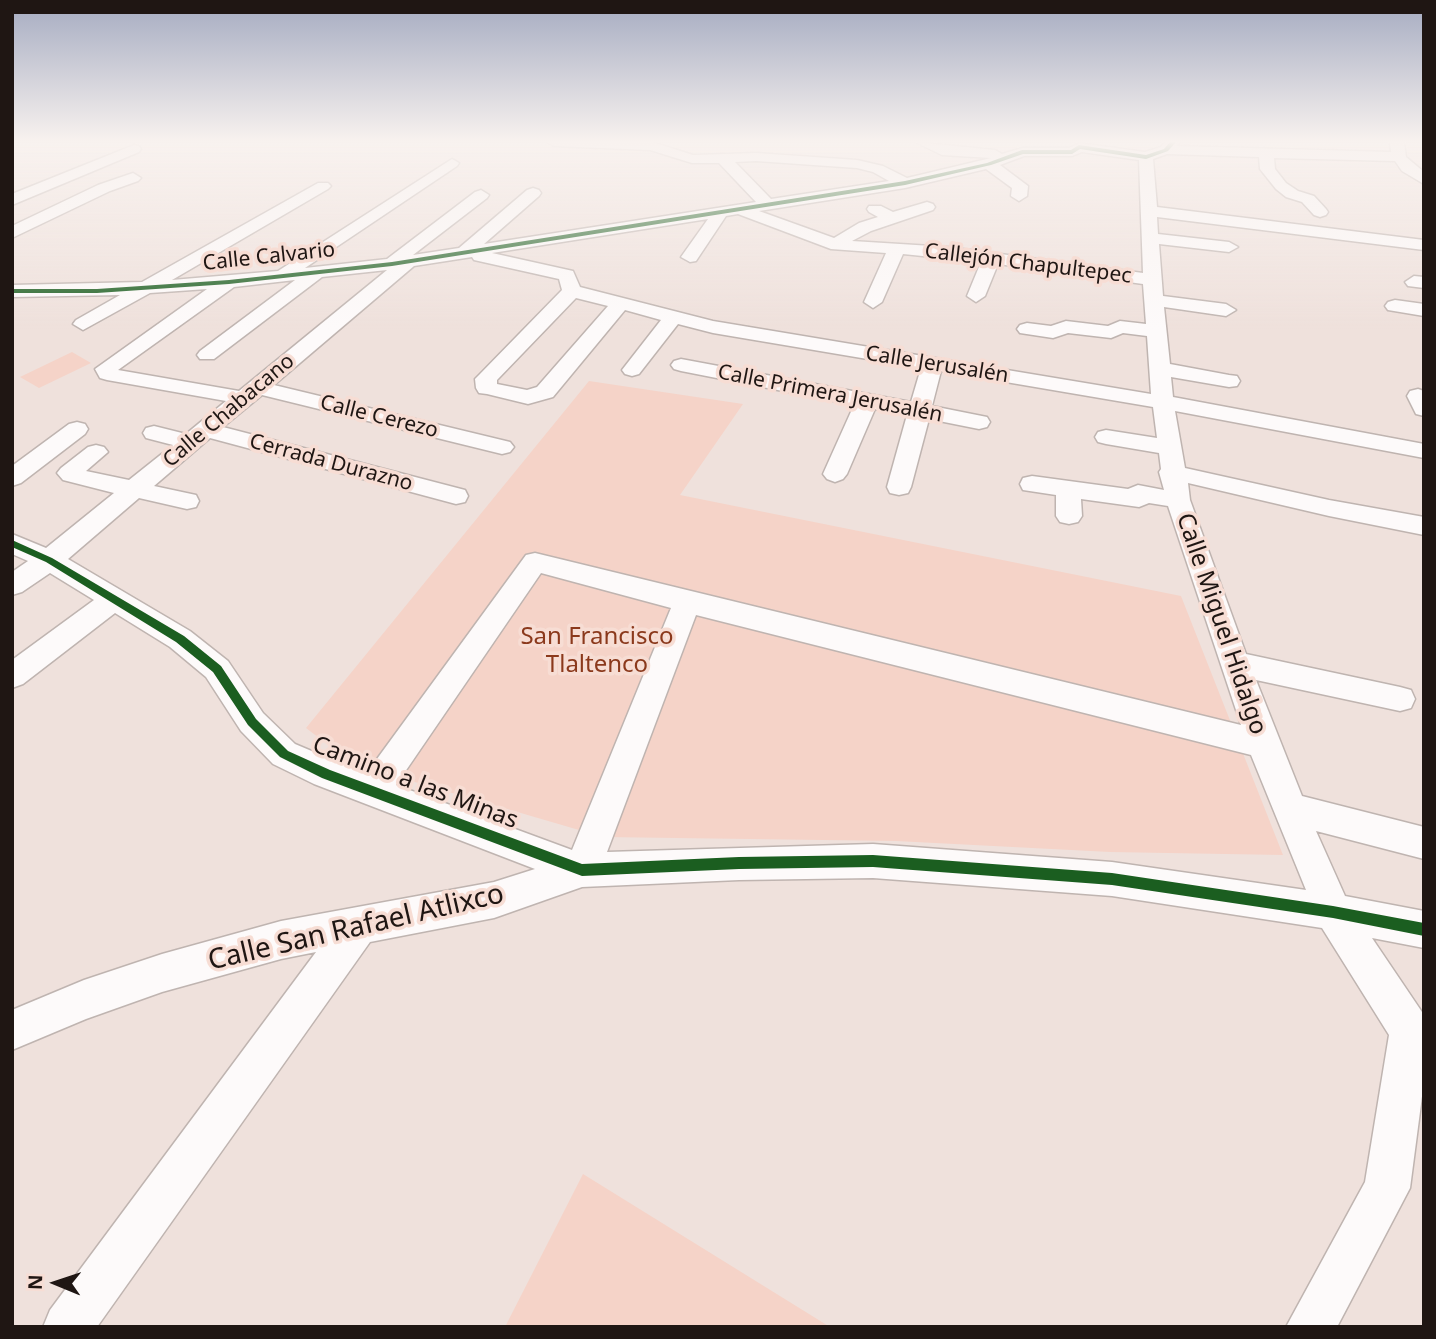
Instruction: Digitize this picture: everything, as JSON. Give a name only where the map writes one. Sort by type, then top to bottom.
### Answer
[{"type":"street","points":[[12,233],[70,204]]},
{"type":"street","points":[[83,324],[291,204]]},
{"type":"street","points":[[283,276],[391,204]]},
{"type":"street","name":"Calle Chabacano","points":[[12,585],[49,560],[136,489],[470,204]]},
{"type":"street","points":[[464,252],[520,204]]},
{"type":"street","name":"Calle Calvario","points":[[12,291],[70,292],[283,276],[400,262],[771,204]]},
{"type":"street","name":"Calle Miguel Hidalgo","points":[[1149,204],[1153,290],[1163,402],[1178,500],[1263,744],[1333,912],[1417,1042]]},
{"type":"street","points":[[1313,204],[1320,212]]},
{"type":"street","points":[[872,207],[891,218]]},
{"type":"street","points":[[837,245],[842,239],[865,227],[926,207]]},
{"type":"street","name":"Callejón Chapultepec","points":[[742,210],[837,245],[991,258],[1153,290],[1226,310]]},
{"type":"street","points":[[1148,211],[1424,245]]},
{"type":"street","points":[[690,257],[721,212]]},
{"type":"street","points":[[1150,237],[1228,247]]},
{"type":"street","points":[[873,302],[897,248]]},
{"type":"street","name":"Calle Jerusalén","points":[[464,252],[567,275],[572,290],[759,336],[1163,402],[1424,451]]},
{"type":"street","points":[[976,296],[991,258]]},
{"type":"street","points":[[207,355],[318,272]]},
{"type":"street","name":"Calle Cerezo","points":[[229,282],[110,363],[105,369],[107,374],[250,393],[502,447]]},
{"type":"street","points":[[572,290],[486,379],[487,388],[528,397],[545,392],[621,303]]},
{"type":"street","points":[[1424,310],[1399,314],[1424,324]]},
{"type":"street","points":[[632,370],[673,317]]},
{"type":"street","points":[[1027,329],[1053,332],[1066,327],[1111,332],[1121,327],[1157,331]]},
{"type":"street","name":"Calle Primera Jerusalén","points":[[681,365],[979,422]]},
{"type":"street","points":[[899,487],[932,365]]},
{"type":"street","points":[[1160,369],[1229,381]]},
{"type":"street","points":[[835,474],[867,401]]},
{"type":"street","points":[[12,478],[77,429]]},
{"type":"street","name":"Cerrada Durazno","points":[[154,433],[199,436],[456,496]]},
{"type":"street","points":[[1106,438],[1329,508],[1424,526]]},
{"type":"street","points":[[96,452],[73,469],[71,475],[187,501]]},
{"type":"street","points":[[1032,484],[1139,499],[1138,493],[1178,500]]},
{"type":"street","points":[[1069,489],[1069,516]]},
{"type":"street","name":"Camino a las Minas","points":[[12,543],[49,560],[180,639],[217,669],[252,722],[284,754],[326,774],[582,870],[739,863],[873,861],[1112,879],[1333,912],[1424,930]]},
{"type":"street","points":[[374,790],[535,562],[1263,744]]},
{"type":"street","points":[[12,677],[115,599]]},
{"type":"street","points":[[582,870],[687,602]]},
{"type":"street","points":[[1233,663],[1400,699]]},
{"type":"street","points":[[1288,808],[1424,843]]},
{"type":"street","name":"Calle San Rafael Atlixco","points":[[12,1030],[84,1000],[162,973],[281,940],[494,900],[582,870]]},
{"type":"street","points":[[67,1327],[359,925]]},
{"type":"street","points":[[1310,1327],[1387,1188],[1417,1042]]},
{"type":"green space","points":[[72,352],[91,363],[39,388],[20,377]]},
{"type":"green space","name":"San Francisco Tlaltenco","points":[[589,381],[743,404],[680,495],[1181,596],[1283,855],[1110,852],[896,841],[603,837],[353,764],[306,728]]},
{"type":"green space","points":[[583,1174],[830,1327],[505,1327]]},
{"type":"cycle path","points":[[12,291],[97,291],[229,282],[392,264],[769,204]]},
{"type":"cycle path","points":[[12,543],[49,560],[180,639],[217,669],[252,722],[284,754],[326,774],[582,870],[739,863],[873,861],[1112,879],[1333,912],[1424,930]]}]
